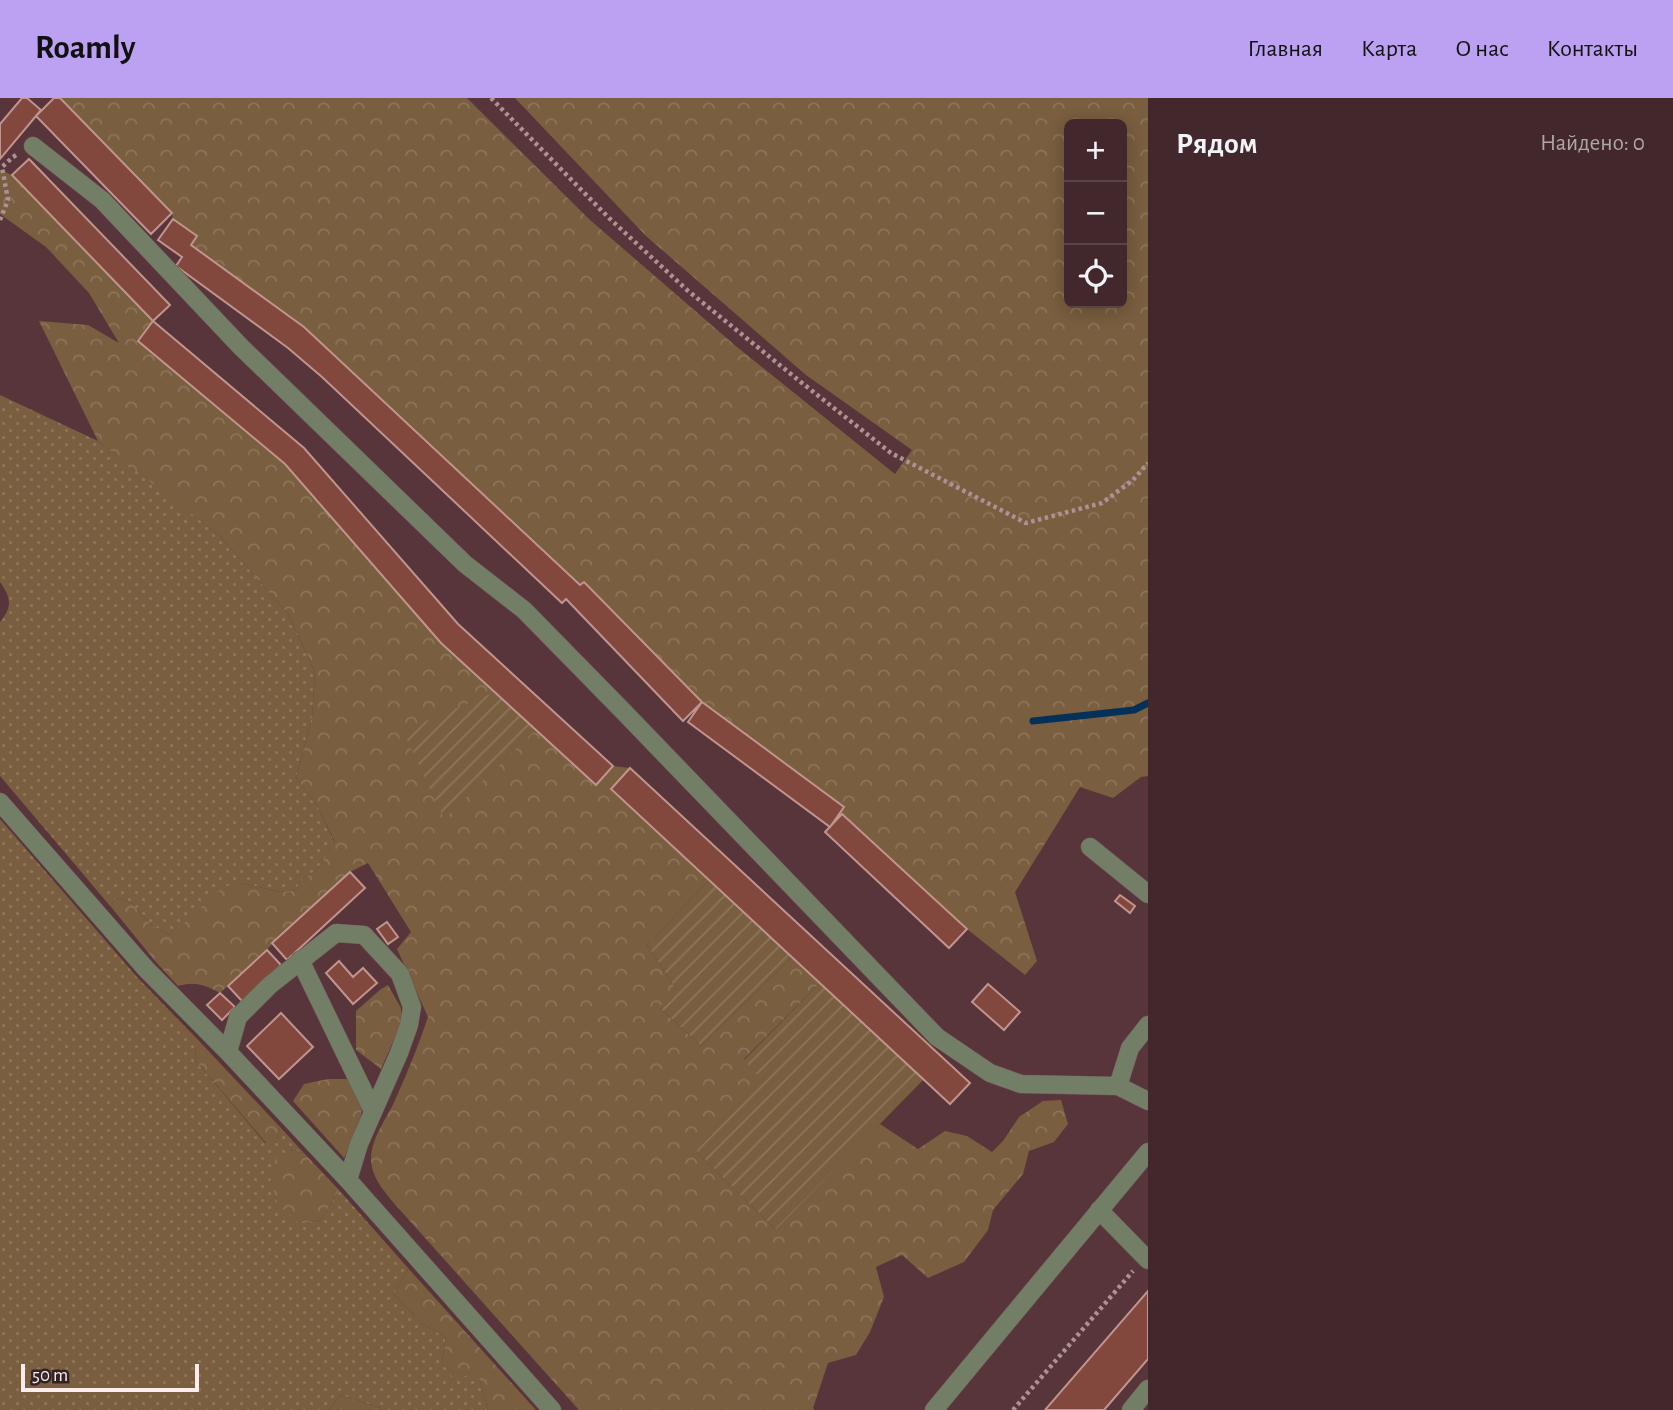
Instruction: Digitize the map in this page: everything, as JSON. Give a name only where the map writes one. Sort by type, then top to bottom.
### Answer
[{"type":"street","points":[[33,146],[102,200],[250,357],[465,564],[524,610],[937,1037],[990,1073],[1021,1084],[1118,1086],[1148,1101]]},
{"type":"street","points":[[0,802],[146,969],[348,1180],[552,1410]]},
{"type":"street","points":[[1090,847],[1148,894]]},
{"type":"street","points":[[228,1052],[238,1017],[270,985],[336,933],[365,935],[400,974],[412,1007],[409,1026],[359,1144],[348,1180]]},
{"type":"street","points":[[300,960],[373,1111]]},
{"type":"street","points":[[1118,1086],[1130,1048],[1148,1025]]},
{"type":"street","points":[[934,1410],[1148,1152]]},
{"type":"street","points":[[1099,1210],[1146,1259]]},
{"type":"street","points":[[1130,1410],[1148,1389]]},
{"type":"path","points":[[491,98],[609,218],[687,290],[891,453],[1026,523],[1102,503],[1133,480],[1148,463]]},
{"type":"path","points":[[0,220],[8,200],[2,167],[13,157],[33,146]]},
{"type":"path","points":[[1013,1410],[1146,1259]]},
{"type":"green space","points":[[60,98],[467,98],[590,220],[737,347],[895,474],[912,450],[806,375],[646,236],[515,98],[1148,98],[1148,776],[1141,777],[1113,798],[1080,787],[1015,892],[1037,961],[1025,975],[967,929],[842,814],[830,827],[844,807],[702,702],[584,582],[580,585],[304,327],[191,245],[197,236],[173,219],[172,213]]},
{"type":"green space","points":[[0,170],[12,175],[153,321],[139,341],[285,464],[495,692],[444,818],[536,729],[596,785],[613,766],[630,768],[612,789],[709,880],[647,945],[676,989],[660,1008],[701,1046],[792,957],[820,983],[744,1059],[763,1080],[696,1151],[776,1230],[880,1124],[918,1149],[945,1131],[967,1136],[992,1152],[1019,1117],[1043,1101],[1061,1100],[1068,1124],[1054,1142],[1029,1151],[1023,1174],[993,1210],[988,1230],[964,1262],[928,1278],[902,1255],[876,1267],[884,1297],[870,1332],[856,1355],[828,1363],[814,1410],[579,1410],[392,1201],[375,1176],[371,1164],[372,1150],[377,1134],[405,1078],[428,1017],[397,949],[411,932],[368,863],[350,872],[220,993],[200,985],[178,986],[111,907],[116,898],[132,903],[151,925],[169,935],[223,887],[242,883],[280,892],[296,890],[301,879],[316,871],[335,842],[317,805],[296,778],[312,717],[315,672],[288,614],[219,535],[98,441],[39,321],[88,325],[119,343],[89,293],[46,247],[0,214]]},
{"type":"green space","points":[[0,395],[98,441],[219,535],[288,614],[315,672],[312,717],[296,778],[317,805],[335,843],[316,871],[301,879],[296,890],[280,892],[242,883],[169,935],[151,925],[132,903],[116,898],[111,907],[0,776],[0,622],[9,602],[0,582]]},
{"type":"green space","points":[[495,692],[536,729],[444,819],[403,731]]},
{"type":"green space","points":[[0,819],[137,977],[202,1044],[196,1048],[195,1060],[265,1143],[278,1137],[280,1127],[304,1153],[290,1150],[299,1224],[321,1220],[339,1190],[408,1268],[394,1294],[422,1324],[446,1337],[442,1362],[478,1375],[488,1410],[382,1410],[340,1395],[329,1410],[0,1410]]},
{"type":"green space","points":[[709,880],[792,957],[701,1046],[659,1007],[676,989],[647,945]]},
{"type":"green space","points":[[820,983],[924,1079],[776,1230],[696,1151],[762,1080],[744,1060]]},
{"type":"green space","points":[[388,985],[401,1008],[401,1023],[381,1069],[356,1050],[356,1011]]},
{"type":"green space","points":[[202,1044],[280,1127],[278,1137],[266,1143],[195,1060],[196,1048]]},
{"type":"green space","points":[[328,1079],[348,1079],[362,1108],[360,1123],[344,1158],[293,1101],[304,1084]]},
{"type":"green space","points":[[290,1150],[304,1153],[339,1190],[321,1220],[299,1224],[277,1203],[270,1177],[276,1157]]},
{"type":"green space","points":[[408,1268],[536,1410],[488,1410],[478,1375],[452,1377],[442,1362],[446,1337],[422,1324],[394,1294]]},
{"type":"green space","points":[[340,1395],[381,1408],[382,1410],[329,1410]]},
{"type":"building","points":[[22,98],[27,98],[41,110],[0,159],[0,124]]},
{"type":"building","points":[[54,98],[60,98],[172,213],[151,234],[36,116]]},
{"type":"building","points":[[29,159],[170,305],[153,321],[12,175]]},
{"type":"building","points":[[173,219],[197,236],[191,245],[304,327],[580,585],[584,582],[702,702],[683,721],[566,599],[562,603],[322,377],[288,348],[176,266],[182,257],[158,240]]},
{"type":"building","points":[[153,321],[304,448],[458,624],[613,766],[596,785],[441,643],[285,464],[138,341]]},
{"type":"building","points":[[702,702],[844,807],[830,827],[688,722]]},
{"type":"building","points":[[630,768],[970,1083],[950,1104],[611,789]]},
{"type":"building","points":[[842,814],[967,929],[949,948],[825,832]]},
{"type":"building","points":[[350,872],[365,888],[287,960],[272,943]]},
{"type":"building","points":[[1120,895],[1135,906],[1130,913],[1115,901]]},
{"type":"building","points":[[387,922],[398,937],[388,944],[377,929]]},
{"type":"building","points":[[267,950],[281,965],[242,1001],[228,986]]},
{"type":"building","points":[[339,961],[353,977],[363,968],[377,983],[353,1004],[326,973]]},
{"type":"building","points":[[988,984],[1020,1012],[1004,1030],[972,1002]]},
{"type":"building","points":[[220,993],[235,1007],[222,1020],[207,1005]]},
{"type":"building","points":[[281,1013],[313,1047],[279,1079],[247,1046]]},
{"type":"building","points":[[1148,1291],[1148,1359],[1104,1410],[1045,1410]]},
{"type":"waterway","points":[[1033,721],[1134,710],[1148,703]]}]
